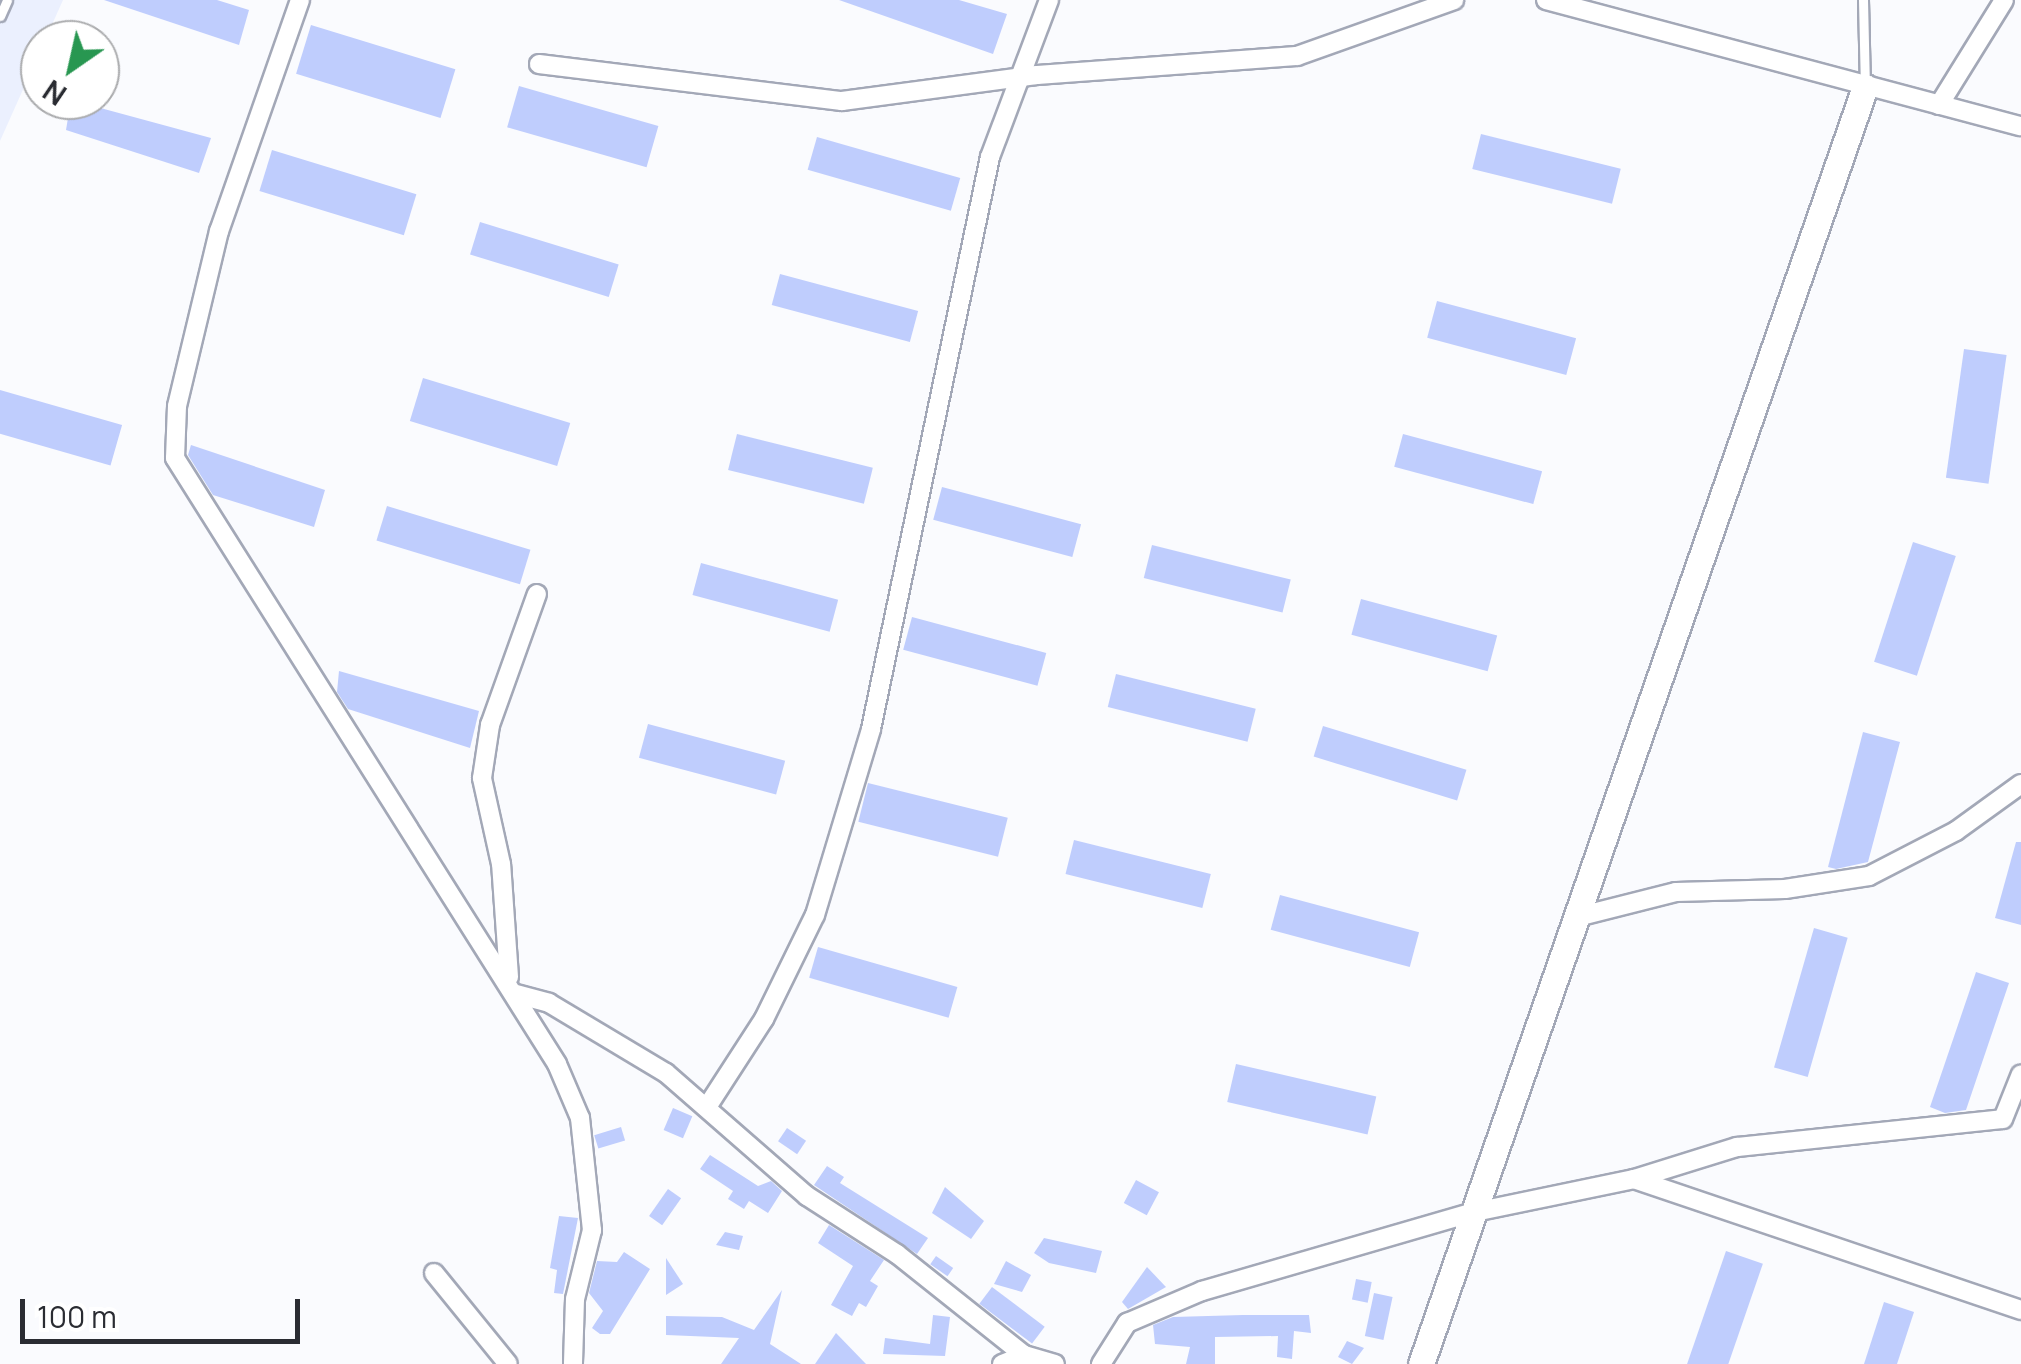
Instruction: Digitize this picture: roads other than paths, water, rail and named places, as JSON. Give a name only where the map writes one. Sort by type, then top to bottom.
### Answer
[{"type":"main road","points":[[1422,1364],[1470,1214],[1865,86]]},
{"type":"street","points":[[300,0],[219,232],[176,406],[175,458],[513,989],[580,1118],[592,1230],[575,1299],[574,1364]]},
{"type":"street","points":[[707,1107],[764,1019],[815,915],[872,729],[962,268],[990,157],[1049,0]]},
{"type":"street","points":[[539,64],[842,101],[1018,78],[1297,56],[1454,0]]},
{"type":"street","points":[[1546,0],[2021,126]]},
{"type":"street","points":[[1939,105],[2004,0]]},
{"type":"street","points":[[513,989],[501,864],[482,778],[490,725],[537,594]]},
{"type":"street","points":[[1577,917],[1676,892],[1784,889],[1870,876],[1956,831],[2021,784]]},
{"type":"street","points":[[513,989],[549,1002],[666,1073],[807,1196],[897,1254],[1024,1354],[1055,1364]]},
{"type":"street","points":[[1101,1364],[1127,1323],[1202,1291],[1470,1214],[1634,1179],[1737,1147],[2002,1119],[2021,1074]]},
{"type":"street","points":[[1634,1179],[2021,1310]]},
{"type":"street","points":[[434,1273],[508,1364]]},
{"type":"street","points":[[1002,1364],[1024,1354]]},
{"type":"lane","points":[[0,16],[7,0]]},
{"type":"lane","points":[[1864,0],[1865,86]]}]
